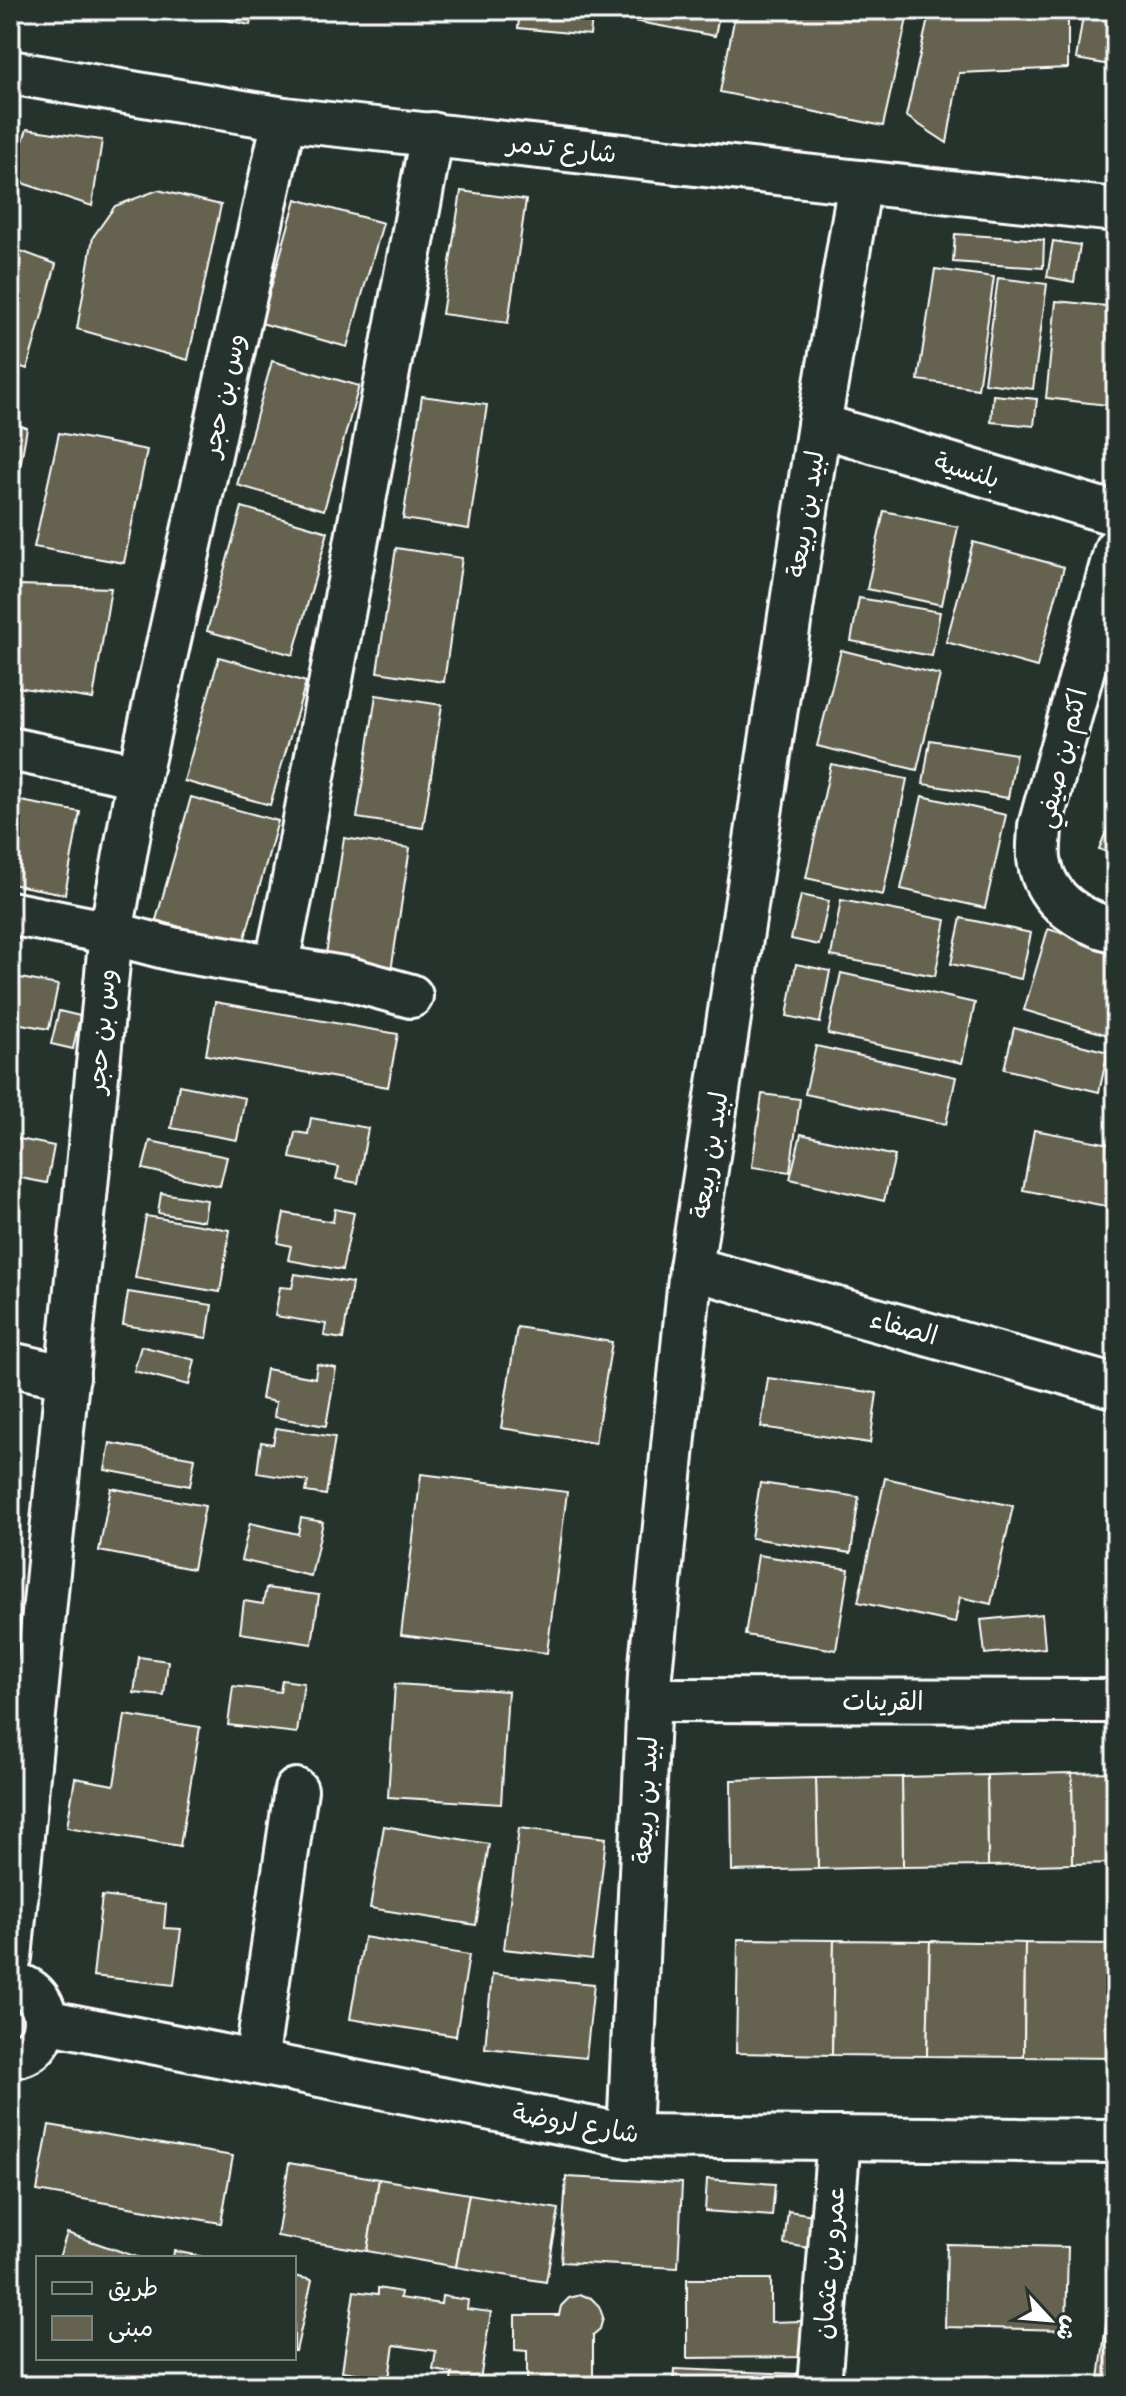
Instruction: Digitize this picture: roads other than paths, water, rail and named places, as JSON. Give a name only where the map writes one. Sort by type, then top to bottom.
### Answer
[{"type":"street","name":"شارع تدمر","points":[[10,72],[284,119],[1116,210]]},
{"type":"street","name":"وس بن حجر","points":[[10,1958],[111,933],[139,776],[284,119]]},
{"type":"street","points":[[276,967],[432,134]]},
{"type":"street","name":"لبيد بن ربيعة","points":[[629,2136],[650,1674],[691,1268],[819,425],[860,182]]},
{"type":"street","name":"بلنسية","points":[[819,425],[1116,514]]},
{"type":"street","name":"اكثم بن صيفي","points":[[1116,549],[1040,826],[1039,863],[1050,892],[1073,913],[1116,931]]},
{"type":"street","points":[[10,749],[139,776]]},
{"type":"street","points":[[10,913],[111,933],[176,950],[349,979],[411,996]]},
{"type":"street","name":"الصفاء","points":[[691,1268],[1116,1387]]},
{"type":"street","points":[[10,1364],[68,1377]]},
{"type":"street","name":"القرينات","points":[[650,1700],[1116,1701]]},
{"type":"street","points":[[256,2062],[296,1790]]},
{"type":"street","points":[[10,1984],[30,1990],[38,1998],[44,2009],[45,2021],[38,2042],[18,2056],[10,2056]]},
{"type":"street","name":"شارع لروضة","points":[[45,2021],[629,2136],[1116,2141]]},
{"type":"street","name":"عمرو بن عثمان","points":[[819,2386],[839,2138]]}]
